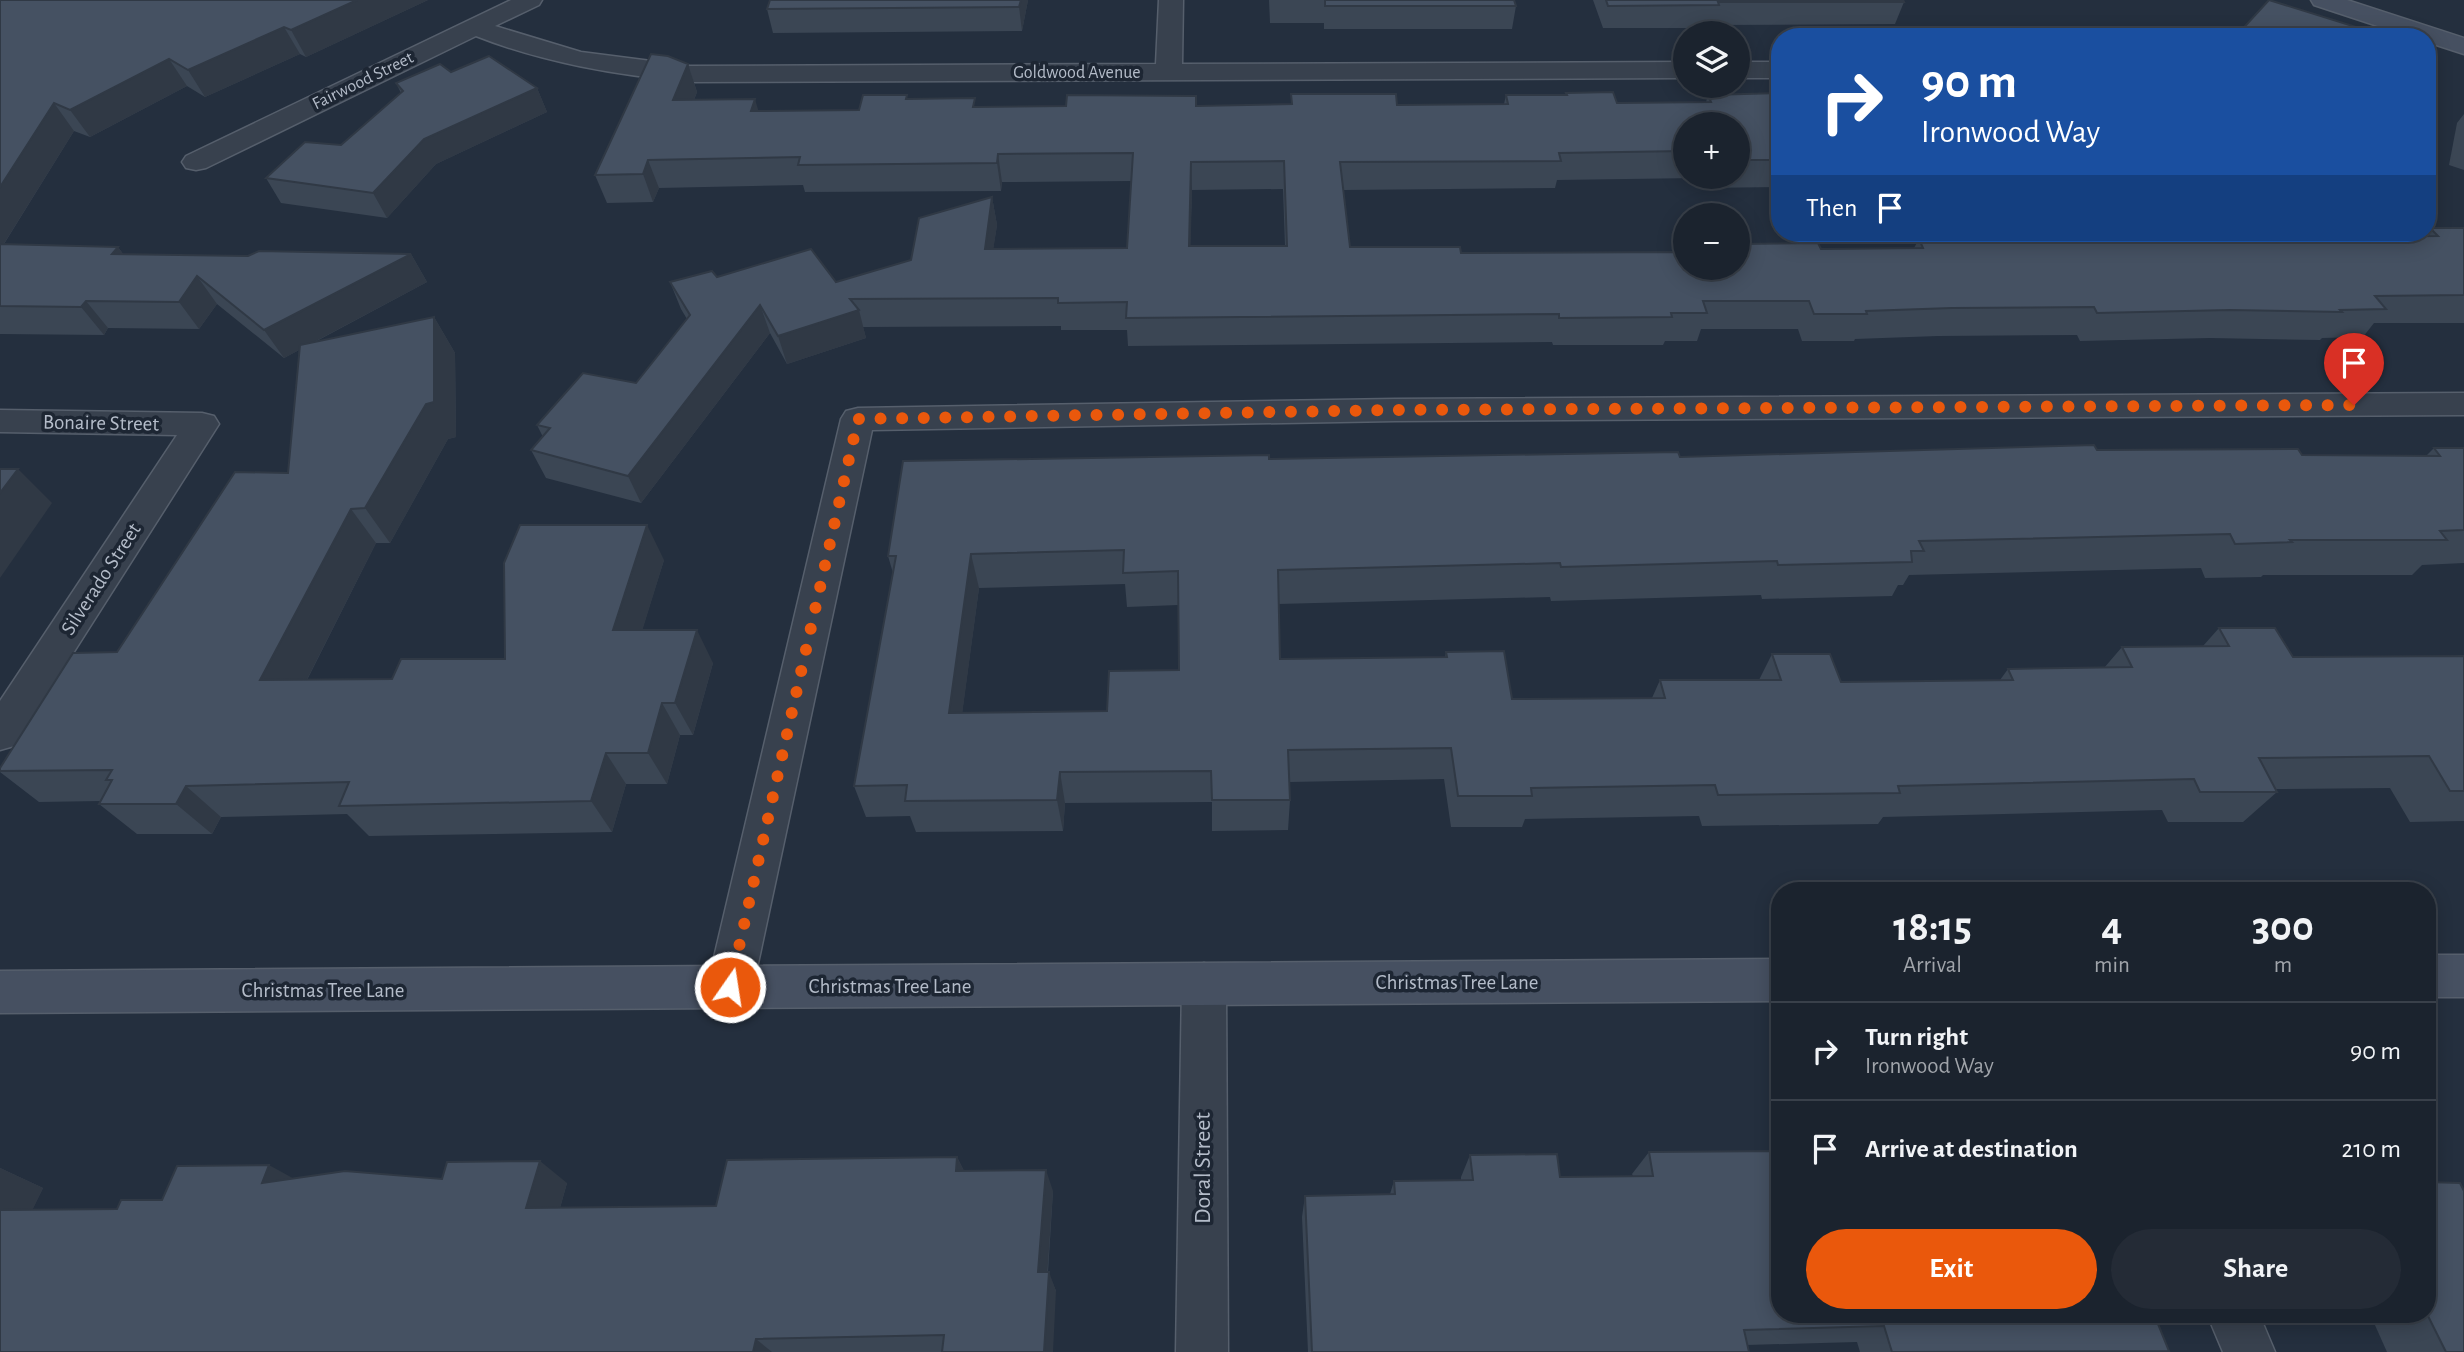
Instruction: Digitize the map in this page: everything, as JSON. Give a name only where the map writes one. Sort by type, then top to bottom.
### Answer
[{"type":"street","name":"Fairwood Street","points":[[196,162],[530,0]]},
{"type":"street","points":[[1169,73],[1171,0]]},
{"type":"street","points":[[2323,0],[2409,28]]},
{"type":"street","name":"Goldwood Avenue","points":[[475,27],[512,43],[569,59],[627,69],[690,74],[1673,70]]},
{"type":"street","points":[[2436,37],[2464,46]]},
{"type":"street","points":[[1750,70],[1771,70]]},
{"type":"street","points":[[730,987],[858,419],[1395,410],[2464,404]]},
{"type":"street","name":"Bonaire Street","points":[[0,421],[202,424]]},
{"type":"street","name":"Silverado Street","points":[[0,734],[202,424]]},
{"type":"street","points":[[2436,976],[2464,976]]},
{"type":"street","name":"Christmas Tree Lane","points":[[0,992],[1771,980]]},
{"type":"street","name":"Doral Street","points":[[1202,1352],[1204,984]]},
{"type":"street","points":[[2237,1323],[2249,1352]]},
{"type":"building","points":[[0,0],[357,0],[291,30],[284,27],[188,70],[169,59],[70,110],[54,103],[0,187]]},
{"type":"building","points":[[770,0],[1021,0],[1019,7],[767,9]]},
{"type":"building","points":[[1325,0],[1514,0],[1516,6],[1325,6]]},
{"type":"building","points":[[1606,0],[1904,2],[1718,2],[1719,5],[1608,6]]},
{"type":"building","points":[[2269,0],[2359,28],[2243,28]]},
{"type":"building","points":[[651,54],[668,56],[688,64],[673,100],[755,99],[751,111],[859,110],[863,95],[907,95],[906,99],[975,98],[973,107],[1066,106],[1067,95],[1196,96],[1196,106],[1292,104],[1291,94],[1396,94],[1397,105],[1508,104],[1506,95],[1613,92],[1617,103],[1711,102],[1709,98],[1750,98],[1750,94],[1771,93],[1771,160],[1750,160],[1750,112],[1673,112],[1673,151],[1559,153],[1561,161],[1340,162],[1350,247],[1460,247],[1461,253],[1673,252],[1673,280],[1750,280],[1750,244],[1818,243],[1821,249],[1923,248],[1920,242],[2436,242],[2436,228],[2464,228],[2464,295],[2375,296],[2386,309],[2340,310],[2342,312],[2230,310],[2097,313],[2094,307],[1952,308],[1866,311],[1867,314],[1814,314],[1809,301],[1703,301],[1707,313],[1671,313],[1672,317],[1559,318],[1559,314],[1126,318],[1127,302],[1058,303],[1058,298],[850,299],[859,310],[778,336],[760,305],[628,476],[531,450],[550,428],[537,425],[583,373],[636,383],[690,315],[670,282],[712,271],[717,277],[811,249],[836,282],[911,260],[919,218],[992,197],[985,249],[1127,248],[1133,153],[998,154],[997,163],[798,165],[800,157],[648,160],[643,174],[595,175]],"holes":[[[1284,161],[1287,246],[1189,246],[1191,162]]]},
{"type":"building","points":[[489,56],[537,88],[424,139],[373,193],[266,178],[305,142],[341,145],[403,91],[396,83],[440,64],[451,72]]},
{"type":"building","points":[[0,244],[118,247],[112,254],[248,256],[259,251],[411,254],[264,330],[197,276],[179,302],[86,301],[81,307],[0,306]]},
{"type":"building","points":[[434,317],[434,402],[426,404],[365,508],[351,509],[260,680],[392,679],[401,659],[505,659],[504,563],[520,525],[647,525],[613,630],[697,630],[675,703],[662,703],[648,753],[606,753],[591,801],[339,806],[349,782],[186,786],[176,804],[99,804],[112,780],[106,780],[112,770],[0,771],[73,653],[117,652],[235,472],[288,473],[300,345]]},
{"type":"building","points":[[2094,445],[2097,450],[2298,449],[2302,455],[2440,456],[2434,448],[2464,448],[2464,530],[2440,531],[2447,540],[2290,540],[2292,542],[2235,544],[2230,534],[1919,541],[1924,551],[1911,551],[1912,562],[1778,565],[1777,561],[1561,567],[1560,563],[1278,570],[1280,659],[1447,657],[1446,652],[1504,651],[1512,699],[1665,698],[1660,680],[1781,680],[1772,654],[1830,654],[1841,682],[2013,680],[2008,669],[2132,667],[2122,647],[2229,646],[2219,628],[2275,628],[2293,657],[2464,656],[2464,791],[2450,791],[2429,756],[2259,758],[2277,792],[2200,792],[2194,779],[1898,786],[1900,793],[1718,795],[1715,785],[1531,788],[1532,796],[1458,796],[1451,748],[1288,750],[1290,800],[1212,800],[1211,771],[1060,772],[1057,800],[905,801],[907,785],[854,786],[896,556],[888,556],[903,461],[1269,455],[1269,459],[1678,452],[1680,457]],"holes":[[[1124,550],[1123,573],[1178,571],[1179,670],[1109,671],[1107,711],[949,713],[971,554]]]},
{"type":"building","points":[[0,469],[18,469],[0,493]]},
{"type":"building","points":[[1771,1151],[1771,1323],[2158,1323],[2169,1351],[1892,1352],[1884,1326],[1744,1330],[1749,1352],[1312,1352],[1305,1196],[1395,1194],[1394,1181],[1473,1180],[1470,1155],[1557,1154],[1560,1177],[1653,1176],[1649,1152]]},
{"type":"building","points":[[957,1157],[956,1171],[1046,1170],[1038,1272],[1049,1272],[1044,1352],[942,1352],[944,1335],[756,1339],[753,1352],[0,1352],[0,1210],[117,1209],[121,1200],[162,1200],[177,1166],[269,1165],[262,1183],[345,1171],[442,1179],[447,1162],[540,1161],[526,1208],[716,1206],[727,1160]]},
{"type":"building","points":[[2436,1182],[2460,1183],[2464,1191],[2464,1352],[2446,1352],[2432,1323],[2436,1323]]},
{"type":"route","points":[[730,987],[858,419],[1395,410],[2354,405]]}]
